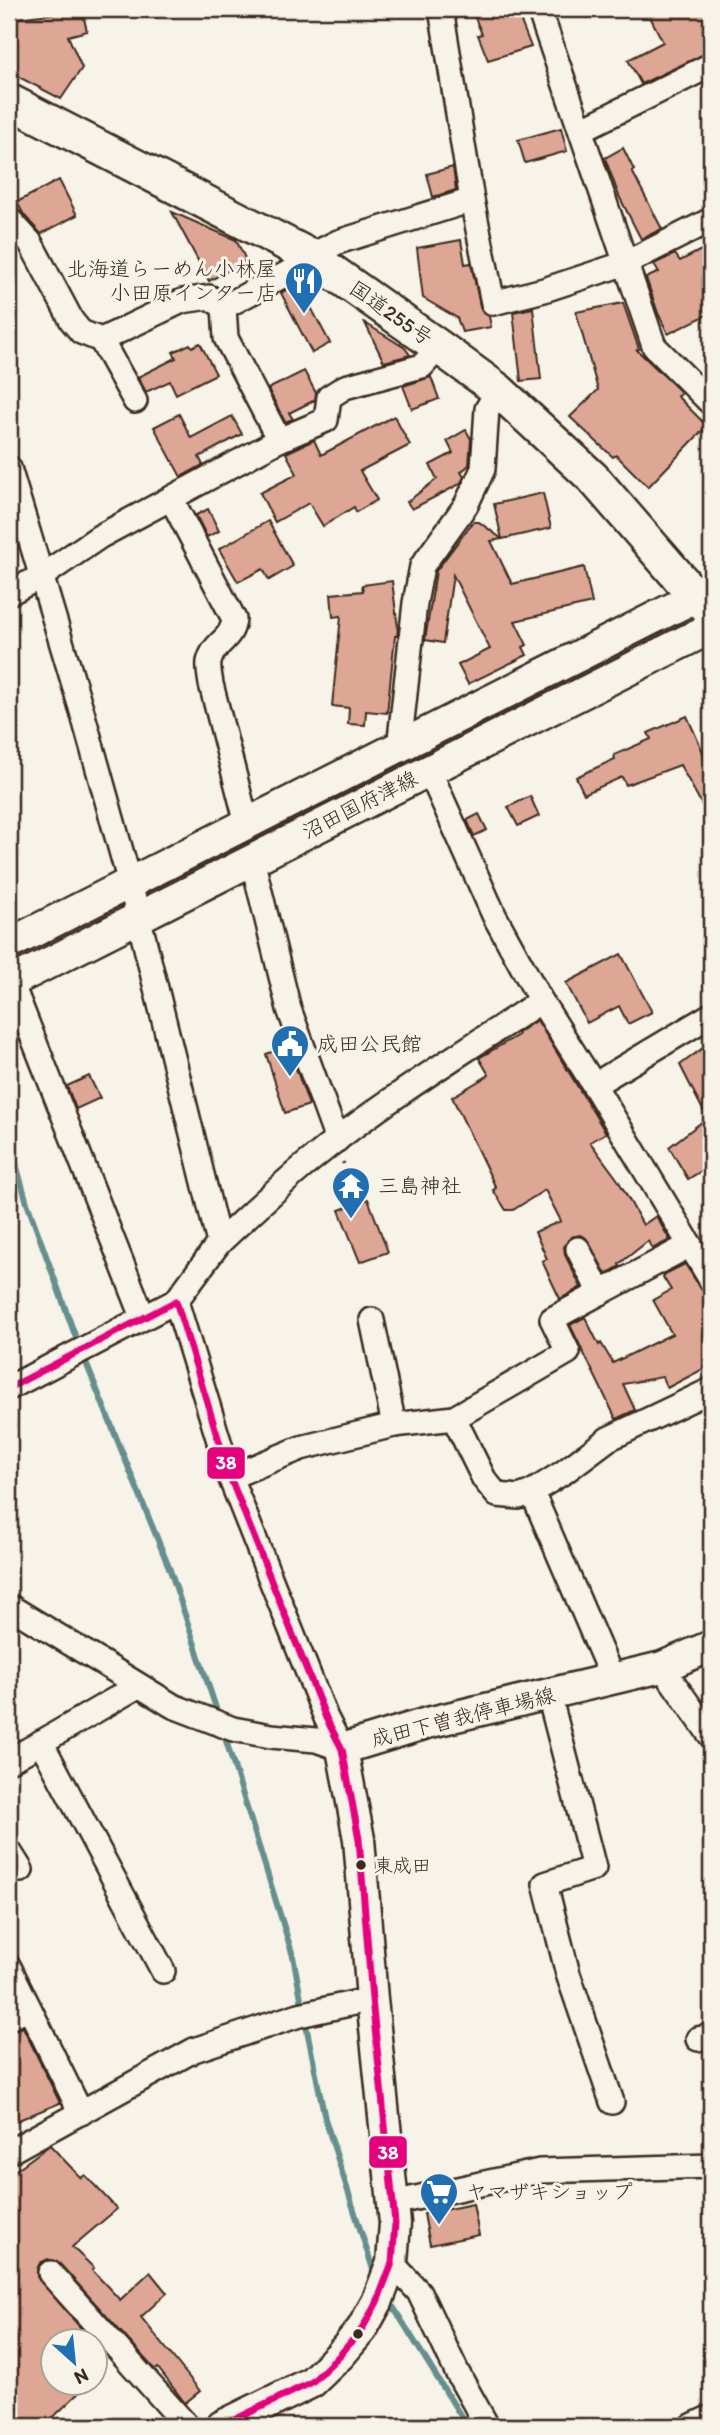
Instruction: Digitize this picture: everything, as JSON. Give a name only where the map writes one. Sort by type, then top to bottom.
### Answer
[{"type":"highway","name":"国道255号","points":[[9,101],[310,256],[439,347],[498,390],[593,478],[706,599]]},
{"type":"main road","name":"沼田国府津線","points":[[9,944],[399,748],[706,599]]},
{"type":"main road","name":"沼田国府津線","points":[[10,982],[711,628]]},
{"type":"main road","name":"成田下曽我停車場線","points":[[222,2426],[312,2382],[362,2329],[377,2302],[392,2263],[395,2223],[359,1839],[342,1749],[427,1723],[662,1667],[711,1646]]},
{"type":"street","points":[[440,9],[472,200],[493,303],[544,290],[626,263],[711,220]]},
{"type":"street","points":[[539,9],[654,346],[711,403]]},
{"type":"street","points":[[581,130],[711,65]]},
{"type":"street","points":[[224,307],[288,273],[310,256],[338,242],[472,200]]},
{"type":"street","points":[[9,219],[30,242],[72,321],[81,332],[101,340],[135,401]]},
{"type":"street","points":[[101,340],[182,301],[209,297],[224,307]]},
{"type":"street","points":[[224,307],[226,338],[279,440]]},
{"type":"street","points":[[9,593],[42,576],[99,537],[279,440],[326,420],[329,397],[345,387],[422,366],[439,347]]},
{"type":"street","points":[[399,748],[415,603],[422,566],[466,505],[483,470],[487,409],[498,390]]},
{"type":"street","points":[[9,468],[130,883],[219,1243]]},
{"type":"street","points":[[172,500],[234,619],[233,630],[214,649],[209,663],[211,684],[247,824]]},
{"type":"street","points":[[429,770],[494,915],[541,1001],[711,1280]]},
{"type":"street","points":[[252,859],[289,1009],[337,1140]]},
{"type":"street","points":[[10,982],[143,1317]]},
{"type":"street","points":[[9,1388],[176,1301],[219,1243],[309,1161],[412,1085],[541,1001]]},
{"type":"street","points":[[594,1085],[711,1015]]},
{"type":"street","points":[[230,1476],[301,1448],[394,1425],[454,1418],[568,1352],[552,1319],[690,1245]]},
{"type":"street","points":[[578,1249],[600,1293]]},
{"type":"street","points":[[176,1301],[230,1476],[326,1718],[342,1749]]},
{"type":"street","points":[[372,1320],[394,1425]]},
{"type":"street","points":[[454,1418],[484,1479],[497,1495],[519,1497],[564,1472],[608,1438],[711,1391]]},
{"type":"street","points":[[532,1492],[613,1680]]},
{"type":"street","points":[[9,1606],[173,1706],[222,1726],[271,1736],[316,1740],[342,1749]]},
{"type":"street","points":[[662,1667],[711,1736]]},
{"type":"street","points":[[9,1761],[138,1686]]},
{"type":"street","points":[[549,1695],[594,1868],[545,1884],[568,1974],[612,2102]]},
{"type":"street","points":[[41,1742],[163,1971]]},
{"type":"street","points":[[9,1967],[19,2013],[81,2113]]},
{"type":"street","points":[[9,2152],[194,2050],[304,2014],[372,1999]]},
{"type":"street","points":[[393,2203],[540,2171],[711,2166]]},
{"type":"street","points":[[392,2263],[419,2292],[457,2372],[487,2426]]},
{"type":"street","points":[[50,2273],[187,2426]]},
{"type":"street","points":[[692,2426],[711,2417]]},
{"type":"path","points":[[337,1140],[355,1204]]},
{"type":"building","points":[[471,9],[516,9],[531,47],[488,60],[478,35],[482,34]]},
{"type":"building","points":[[646,9],[711,9],[711,51],[641,84],[628,60],[663,42]]},
{"type":"building","points":[[82,10],[87,31],[68,36],[82,68],[61,99],[9,72],[9,19]]},
{"type":"building","points":[[561,128],[567,151],[525,163],[518,140]]},
{"type":"building","points":[[623,148],[662,229],[641,239],[619,196],[605,158]]},
{"type":"building","points":[[453,167],[456,190],[433,197],[427,174]]},
{"type":"building","points":[[59,180],[77,215],[41,234],[24,215],[17,202]]},
{"type":"building","points":[[172,212],[236,240],[246,260],[209,281]]},
{"type":"building","points":[[461,240],[465,264],[471,263],[480,306],[483,313],[489,316],[491,327],[462,332],[457,318],[423,298],[417,248]]},
{"type":"building","points":[[711,245],[711,313],[668,334],[646,278],[659,272],[654,264],[675,254],[680,261]]},
{"type":"building","name":"北海道らーめん小林屋 小田原インター店","points":[[298,283],[330,343],[312,353],[281,293]]},
{"type":"building","points":[[623,303],[639,349],[637,350],[681,392],[677,396],[707,426],[648,487],[616,455],[613,457],[570,417],[598,390],[576,312]]},
{"type":"building","points":[[533,308],[541,379],[521,381],[513,312]]},
{"type":"building","points":[[365,323],[405,348],[410,355],[384,362]]},
{"type":"building","points":[[200,343],[216,374],[176,394],[170,381],[146,392],[138,377],[176,358],[173,352],[190,344],[192,347]]},
{"type":"building","points":[[304,371],[316,393],[315,400],[289,413],[293,419],[285,422],[268,389]]},
{"type":"building","points":[[431,377],[439,399],[412,409],[403,386]]},
{"type":"building","points":[[179,414],[191,438],[232,416],[242,434],[199,457],[203,465],[181,477],[154,427]]},
{"type":"building","points":[[394,416],[410,445],[360,471],[377,500],[356,512],[354,507],[323,526],[309,503],[275,522],[260,493],[297,474],[286,453],[314,440],[321,455]]},
{"type":"building","points":[[466,430],[471,439],[469,465],[461,472],[464,477],[460,484],[412,509],[407,502],[437,479],[430,465],[453,453],[447,441]]},
{"type":"building","points":[[543,493],[551,528],[502,539],[494,504]]},
{"type":"building","points":[[208,509],[219,531],[207,537],[196,515]]},
{"type":"building","points":[[268,521],[293,566],[269,580],[263,569],[238,582],[219,549]]},
{"type":"building","points":[[473,522],[479,522],[502,539],[491,541],[512,584],[584,567],[592,603],[515,621],[527,645],[523,647],[527,655],[468,684],[458,665],[490,649],[453,575],[443,643],[425,640],[436,571]]},
{"type":"building","points":[[392,581],[398,628],[387,713],[366,711],[365,725],[348,724],[349,708],[332,706],[341,616],[333,617],[331,594],[363,591],[362,585]]},
{"type":"building","points":[[687,716],[711,770],[711,821],[680,765],[626,785],[622,777],[584,794],[576,777],[615,759],[614,755],[651,739],[648,733]]},
{"type":"building","points":[[530,796],[539,816],[518,826],[508,807]]},
{"type":"building","points":[[479,814],[487,830],[474,836],[467,820]]},
{"type":"building","points":[[621,954],[652,1012],[628,1024],[619,1006],[587,1023],[566,983]]},
{"type":"building","points":[[537,1020],[606,1133],[590,1142],[618,1180],[643,1225],[656,1216],[670,1240],[652,1249],[648,1241],[619,1264],[620,1266],[606,1274],[586,1238],[580,1235],[571,1237],[564,1247],[565,1255],[581,1287],[560,1299],[542,1261],[547,1259],[535,1232],[561,1221],[545,1190],[513,1210],[506,1210],[493,1190],[496,1188],[452,1097],[489,1075],[479,1058],[518,1035],[517,1033]]},
{"type":"building","points":[[711,1042],[711,1165],[688,1179],[669,1147],[707,1118],[680,1065]]},
{"type":"building","name":"成田公民館","points":[[288,1046],[309,1105],[285,1113],[266,1054]]},
{"type":"building","points":[[89,1076],[100,1098],[76,1109],[67,1086]]},
{"type":"building","points":[[368,1199],[388,1252],[360,1262],[339,1210]]},
{"type":"building","points":[[685,1264],[711,1304],[711,1365],[667,1388],[662,1377],[623,1384],[635,1410],[616,1419],[570,1325],[585,1317],[599,1345],[601,1343],[613,1363],[672,1334],[653,1300],[671,1290],[663,1277],[665,1274]]},
{"type":"building","points":[[23,2027],[60,2103],[9,2124],[9,2032]]},
{"type":"building","points":[[50,2145],[81,2178],[85,2175],[117,2209],[72,2247],[94,2268],[92,2270],[120,2300],[150,2272],[167,2293],[141,2317],[200,2391],[185,2403],[158,2368],[155,2370],[60,2264],[48,2259],[40,2263],[37,2277],[79,2326],[38,2326],[38,2396],[75,2396],[44,2426],[9,2426],[9,2175]]},
{"type":"building","points":[[473,2204],[479,2235],[430,2245],[424,2214]]},
{"type":"waterway","points":[[9,1139],[27,1203],[76,1338],[170,1570],[219,1717]]},
{"type":"waterway","points":[[223,1731],[293,1956],[303,2009]]},
{"type":"waterway","points":[[305,2020],[325,2119],[376,2279]]},
{"type":"waterway","points":[[389,2300],[467,2426]]},
{"type":"transit line","name":"38","points":[[9,1388],[176,1301],[230,1477],[326,1718],[342,1749],[359,1839],[395,2223],[392,2263],[377,2302],[362,2329],[312,2382],[222,2426]]},
{"type":"place","name":"北海道らーめん小林屋 小田原インター店","points":[[304,315]]},
{"type":"place","name":"成田公民館","points":[[290,1078]]},
{"type":"place","name":"三島神社","points":[[351,1220]]},
{"type":"place","name":"東成田","points":[[361,1865]]},
{"type":"place","name":"ヤマザキショップ","points":[[439,2226]]}]
